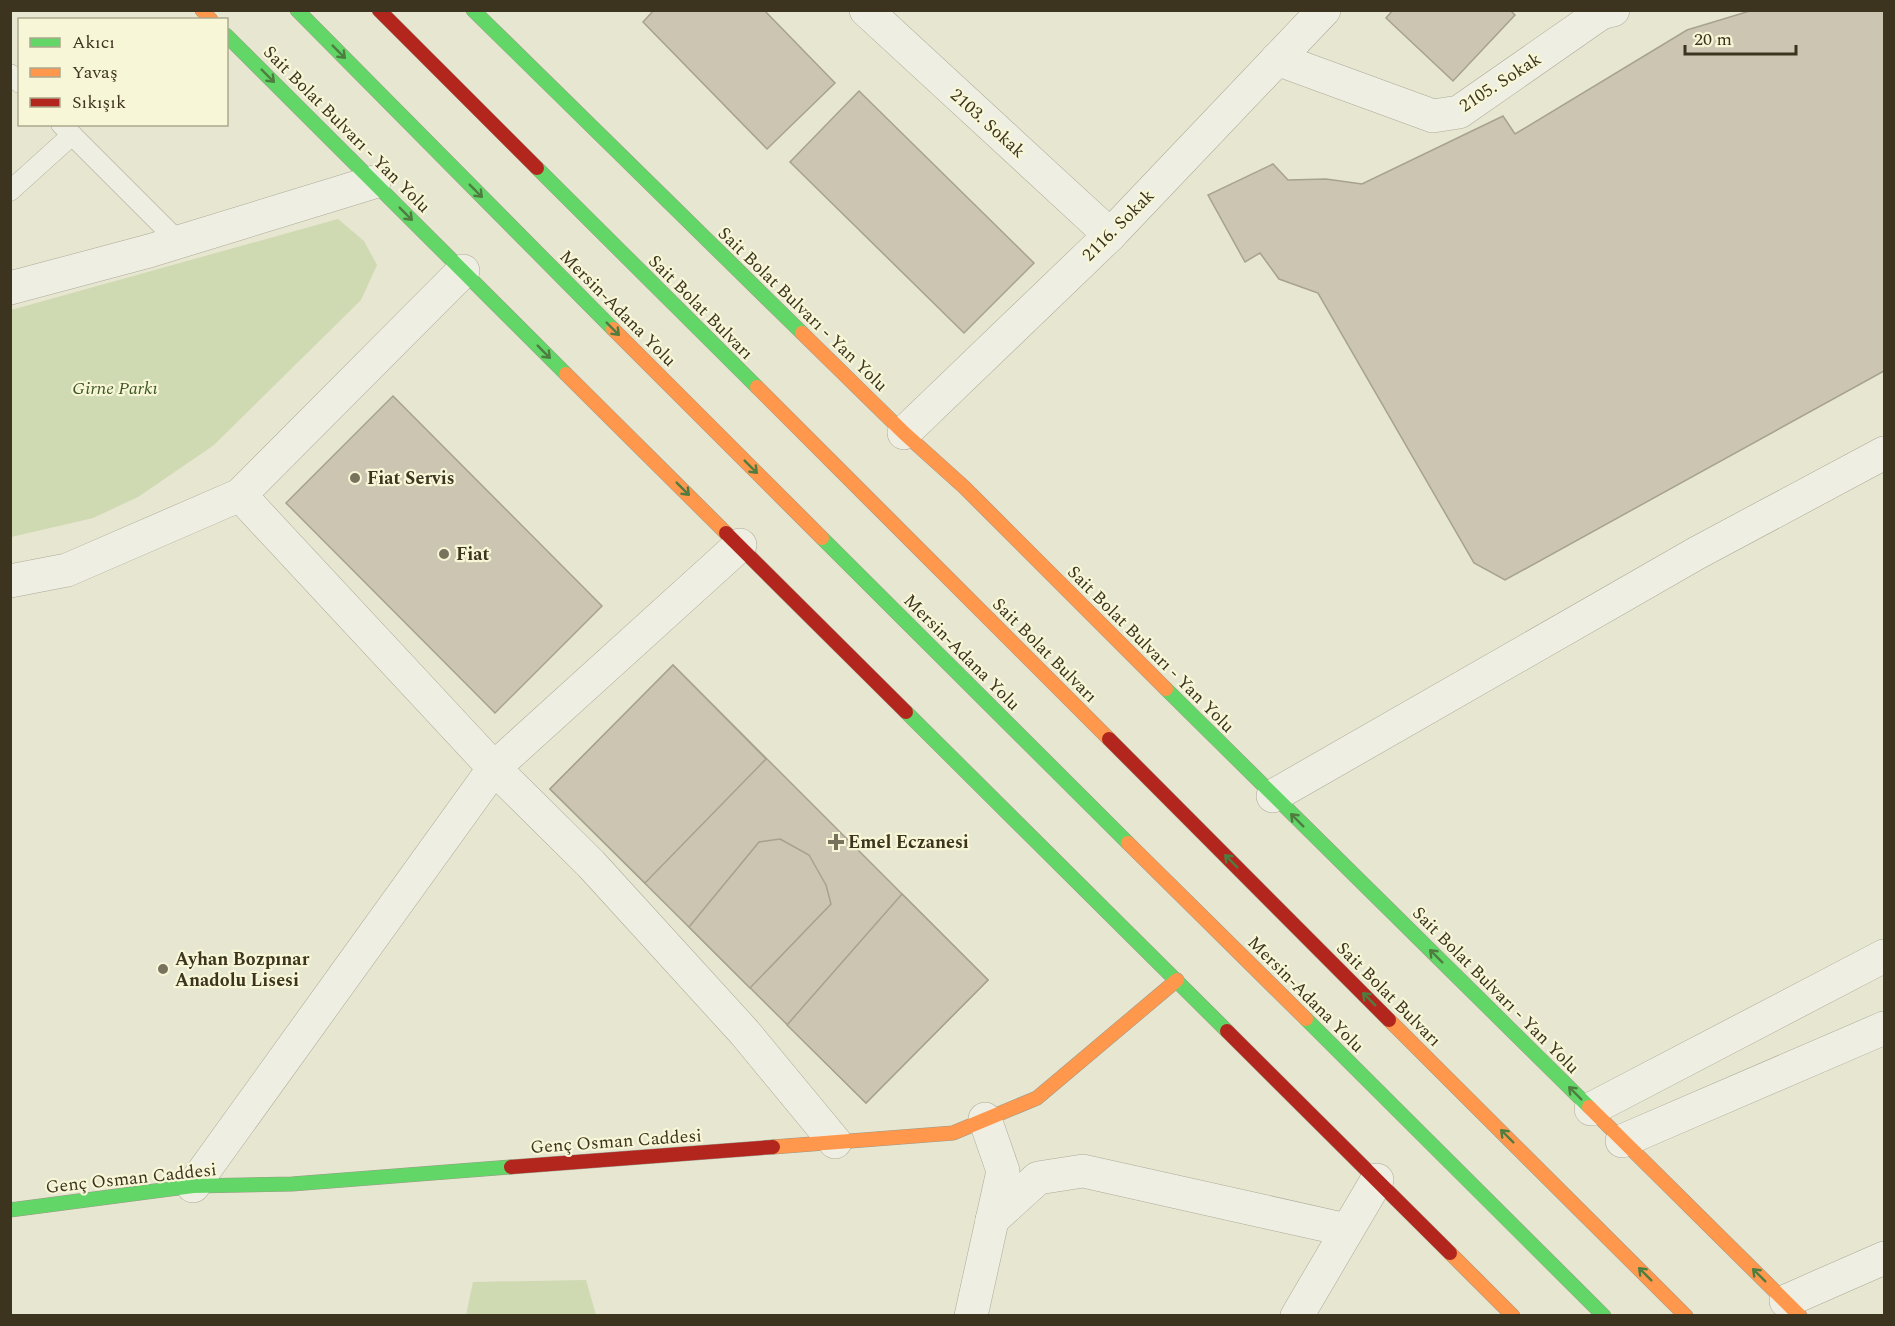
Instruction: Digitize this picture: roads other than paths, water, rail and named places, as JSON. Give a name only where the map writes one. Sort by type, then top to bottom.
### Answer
[{"type":"main road","name":"Mersin-Adana Yolu","points":[[297,10],[747,464],[1604,1316]]},
{"type":"main road","name":"Sait Bolat Bulvarı","points":[[379,10],[1686,1316]]},
{"type":"main road","name":"Sait Bolat Bulvarı - Yan Yolu","points":[[473,10],[904,433],[964,487],[1273,796],[1793,1308]]},
{"type":"main road","name":"Sait Bolat Bulvarı - Yan Yolu","points":[[228,37],[1513,1316]]},
{"type":"main road","name":"Genç Osman Caddesi","points":[[10,1210],[193,1186],[292,1184],[953,1132],[1037,1098],[1176,980]]},
{"type":"street","name":"2103. Sokak","points":[[866,10],[1110,235]]},
{"type":"street","name":"2116. Sokak","points":[[904,433],[1110,235],[1324,10]]},
{"type":"street","name":"2105. Sokak","points":[[1277,59],[1433,116],[1459,112],[1601,14],[1613,10]]},
{"type":"street","points":[[10,288],[179,242],[374,182]]},
{"type":"street","points":[[10,581],[67,570],[240,495],[463,271]]},
{"type":"street","points":[[1273,796],[1697,553],[1884,453]]},
{"type":"street","points":[[240,495],[494,768],[591,864],[738,1025],[835,1142]]},
{"type":"street","points":[[193,1186],[494,768],[740,546]]},
{"type":"street","points":[[1591,1109],[1884,956]]},
{"type":"street","points":[[1622,1140],[1884,1028]]},
{"type":"street","points":[[971,1316],[1003,1171],[985,1119]]},
{"type":"street","points":[[992,1220],[1038,1178],[1083,1171],[1347,1230]]},
{"type":"street","points":[[1297,1316],[1377,1180]]},
{"type":"street","points":[[1793,1308],[1884,1258]]},
{"type":"lane","points":[[10,191],[66,130],[179,242]]},
{"type":"place","name":"Fiat Servis","points":[[355,478]]},
{"type":"place","name":"Fiat","points":[[444,554]]},
{"type":"place","name":"Emel Eczanesi","points":[[836,842]]},
{"type":"place","name":"Ayhan Bozpınar Anadolu Lisesi","points":[[163,969]]},
{"type":"park label","name":"Girne Parkı","points":[[115,388]]}]
